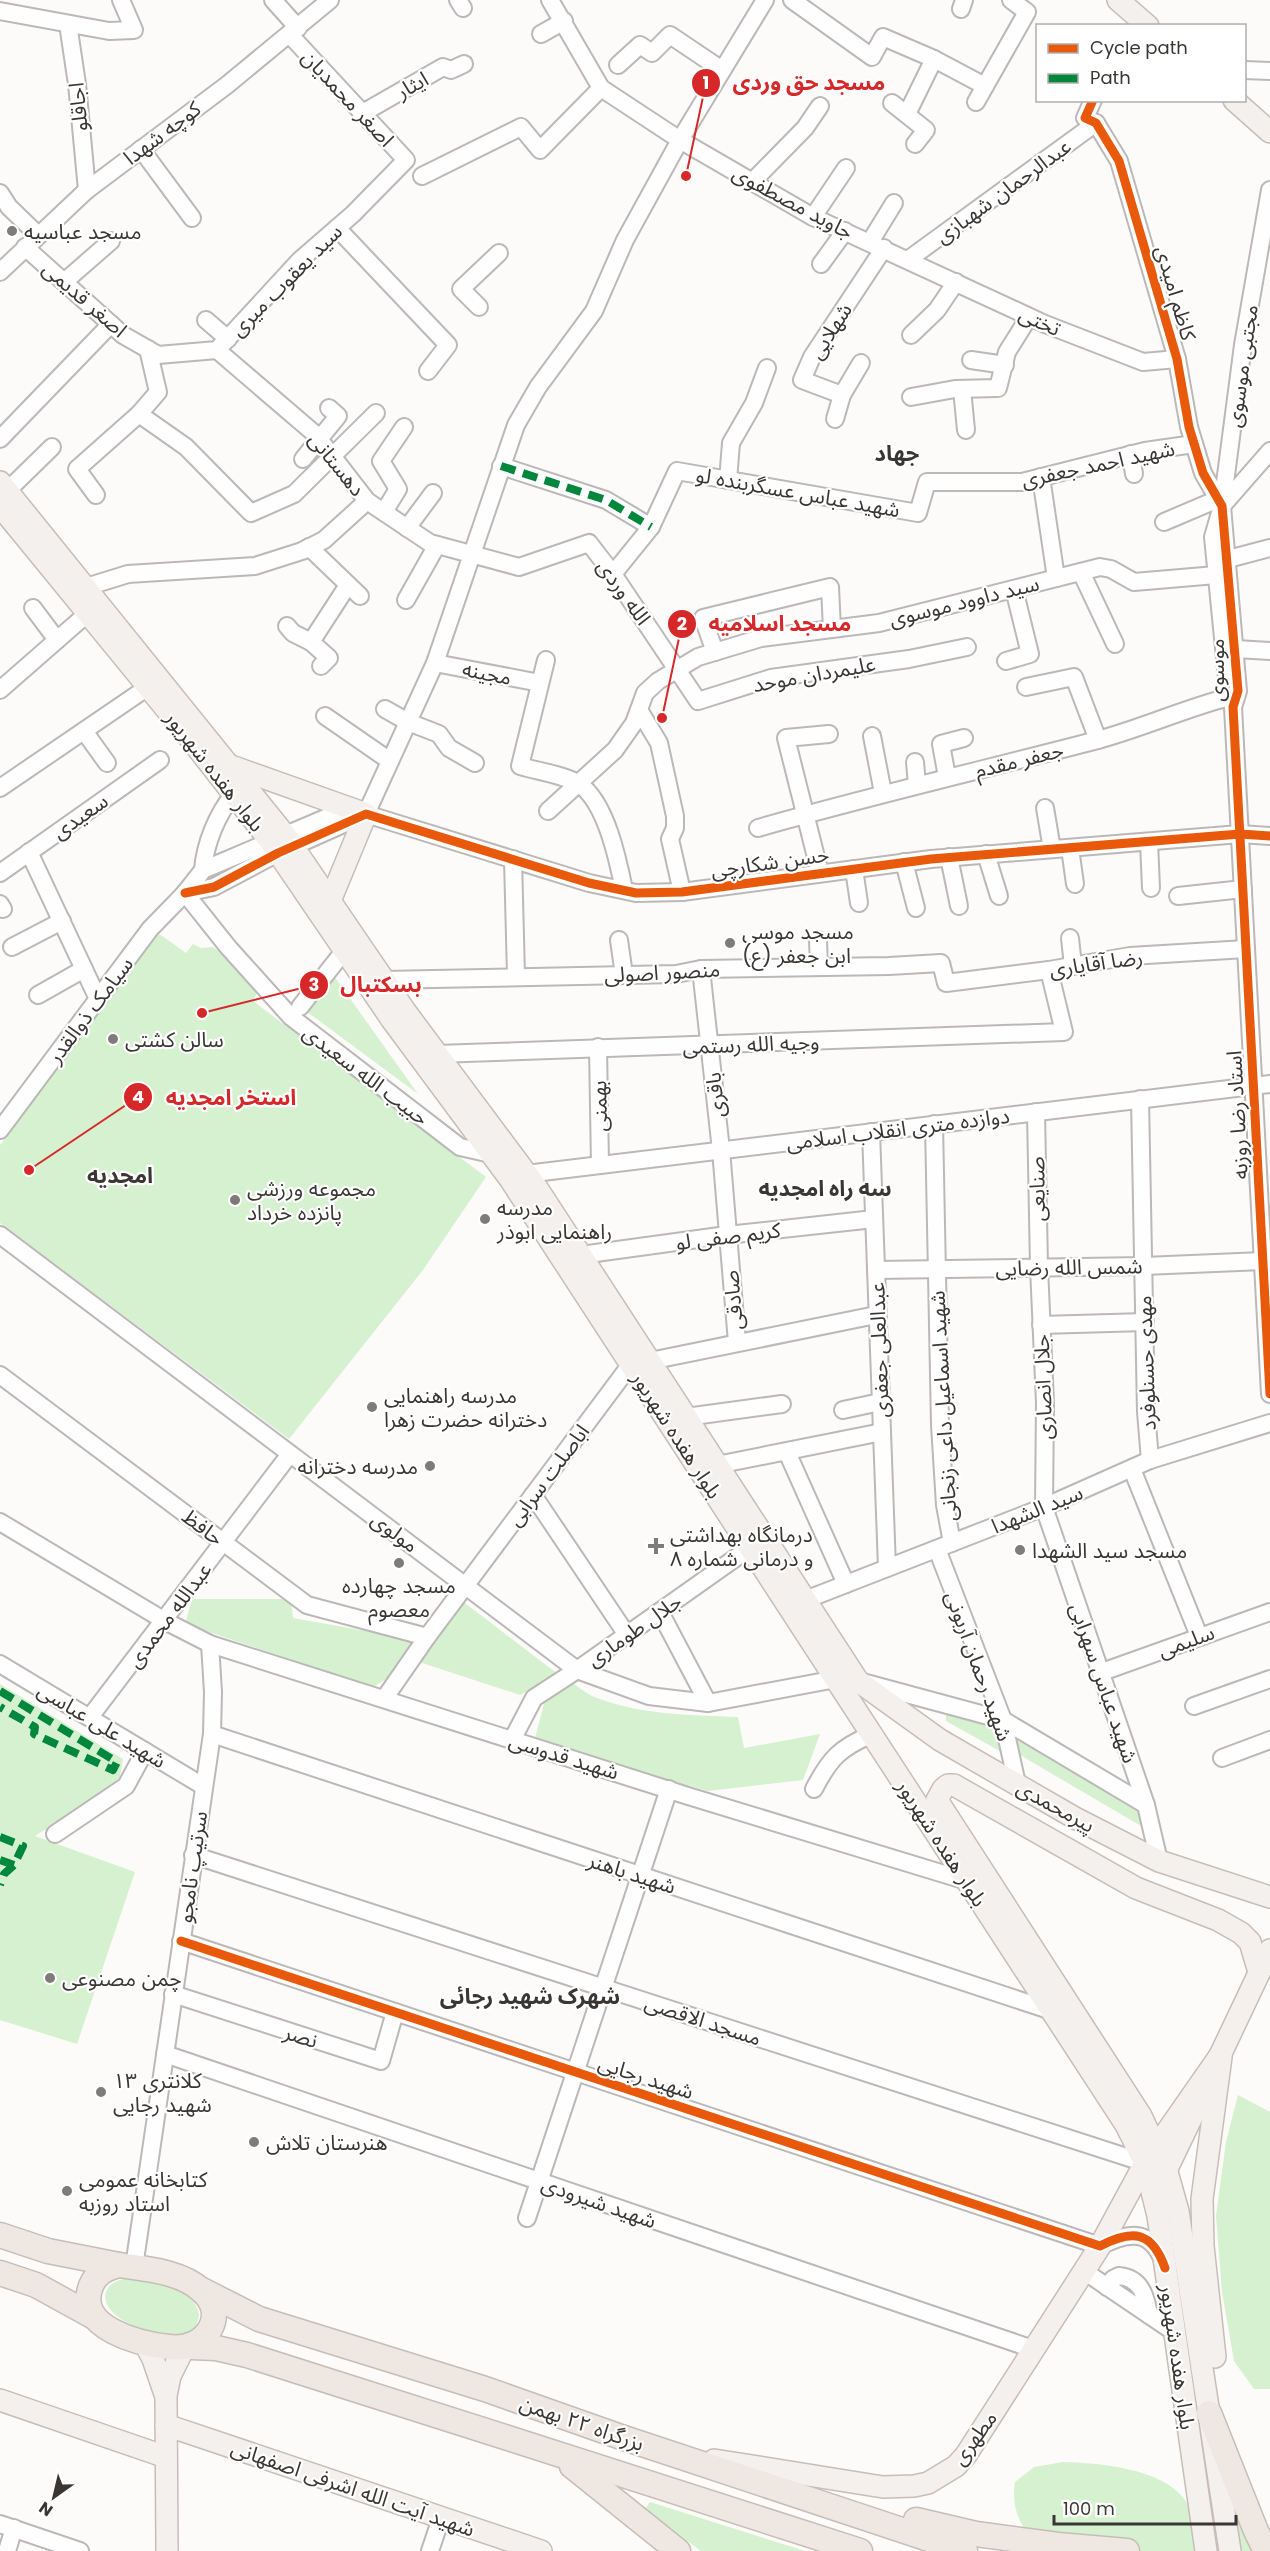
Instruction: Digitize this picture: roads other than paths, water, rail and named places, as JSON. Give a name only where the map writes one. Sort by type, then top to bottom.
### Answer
[{"type":"highway","points":[[0,2235],[48,2251],[168,2274],[201,2290],[211,2304],[213,2321],[205,2337],[188,2347],[144,2342],[116,2333],[94,2317],[36,2285],[0,2273]]},
{"type":"highway","points":[[94,2317],[88,2301],[92,2284],[103,2271],[126,2266]]},
{"type":"highway","name":"بزرگراه ۲۲ بهمن","points":[[201,2290],[259,2319],[485,2389],[594,2428],[965,2551]]},
{"type":"highway","name":"بزرگراه ۲۲ بهمن","points":[[188,2347],[216,2348],[248,2355],[473,2425],[561,2457],[860,2551]]},
{"type":"highway","points":[[1209,2413],[1266,2551]]},
{"type":"highway","points":[[594,2428],[883,2511],[976,2534],[1127,2551]]},
{"type":"highway","points":[[561,2457],[678,2551]]},
{"type":"main road","points":[[1236,102],[1270,132]]},
{"type":"main road","name":"بلوار هفده شهریور","points":[[2,493],[86,587],[231,766],[281,844],[344,951],[491,1154],[560,1255],[640,1363],[686,1417],[858,1681]]},
{"type":"main road","name":"بلوار هفده شهریور","points":[[2,493],[88,613],[234,794],[330,901],[383,980],[526,1174],[581,1255],[640,1363],[751,1548],[1126,2125],[1167,2172],[1178,2211],[1230,2551]]},
{"type":"main road","points":[[231,766],[358,811],[330,901]]},
{"type":"main road","name":"پیرمحمدی","points":[[858,1681],[940,1740],[1075,1818],[1159,1861],[1270,1897]]},
{"type":"main road","name":"پیرمحمدی","points":[[937,1800],[943,1789],[954,1785],[1136,1888],[1218,1920],[1241,1933],[1250,1942],[1259,1972]]},
{"type":"main road","name":"بلوار هفده شهریور","points":[[937,1800],[1141,2116],[1151,2154],[1152,2190],[1206,2551]]},
{"type":"main road","points":[[1100,2246],[1167,2172],[1270,1950]]},
{"type":"main road","points":[[1100,2246],[1151,2154],[1221,2054]]},
{"type":"main road","points":[[1221,2054],[1202,2199],[1203,2246],[1211,2332],[1237,2484]]},
{"type":"main road","name":"مطهری","points":[[695,2457],[883,2487],[914,2486],[928,2482],[956,2466],[966,2455],[1100,2246]]},
{"type":"main road","points":[[144,2342],[153,2359],[166,2396]]},
{"type":"main road","points":[[168,2551],[166,2396],[170,2376],[188,2347]]},
{"type":"main road","points":[[0,2400],[166,2457]]},
{"type":"main road","name":"شهید آیت الله اشرفی اصفهانی","points":[[166,2426],[541,2551]]},
{"type":"street","points":[[0,11],[109,31],[134,30],[120,0]]},
{"type":"street","name":"اصغر محمدیان","points":[[273,0],[294,32],[361,114],[406,160]]},
{"type":"street","name":"کوچه شهدا","points":[[0,272],[87,190],[294,32],[330,0]]},
{"type":"street","points":[[422,176],[521,127],[540,150],[601,88],[550,0]]},
{"type":"street","points":[[185,893],[214,887],[281,844],[358,811],[390,760],[435,663],[516,425],[538,387],[594,311],[625,240],[680,140],[765,0]]},
{"type":"street","points":[[792,0],[872,57],[883,37],[934,59],[985,86]]},
{"type":"street","points":[[976,102],[1027,12],[1011,0]]},
{"type":"street","points":[[542,34],[564,21]]},
{"type":"street","name":"اجاقلو","points":[[68,24],[77,84],[87,190]]},
{"type":"street","points":[[618,65],[640,45],[652,53],[670,34],[722,70]]},
{"type":"street","points":[[907,114],[934,59]]},
{"type":"street","name":"ایثار","points":[[361,114],[443,68],[451,70],[464,64]]},
{"type":"street","points":[[1246,70],[1270,71]]},
{"type":"street","name":"جاوید مصطفوی","points":[[601,88],[680,140],[813,217],[909,260]]},
{"type":"street","name":"کاظم امیدی","points":[[1092,102],[1085,118],[1096,123],[1119,161],[1177,359],[1194,444],[1203,473],[1220,503]]},
{"type":"street","points":[[892,103],[926,130],[915,144]]},
{"type":"street","points":[[753,182],[805,128],[820,106]]},
{"type":"street","name":"عبدالرحمان شهبازی","points":[[909,260],[1096,123]]},
{"type":"street","points":[[141,150],[192,218]]},
{"type":"street","name":"سید یعقوب میری","points":[[148,349],[158,355],[222,344],[300,260],[337,228],[406,160]]},
{"type":"street","points":[[813,217],[846,168]]},
{"type":"street","name":"مجتبی موسوی","points":[[1220,503],[1243,345],[1270,190]]},
{"type":"street","points":[[0,193],[9,207],[38,235]]},
{"type":"street","points":[[877,245],[894,203]]},
{"type":"street","points":[[337,228],[447,345],[428,371]]},
{"type":"street","points":[[821,264],[845,231]]},
{"type":"street","points":[[64,282],[111,241]]},
{"type":"street","name":"شهلایی","points":[[842,395],[802,380],[812,357],[877,245]]},
{"type":"street","name":"اصغر قدیمی","points":[[25,247],[123,335],[148,349]]},
{"type":"street","points":[[479,308],[461,290],[499,253]]},
{"type":"street","name":"تختی","points":[[909,260],[1029,317],[1143,362],[1177,359]]},
{"type":"street","points":[[911,335],[937,310],[956,282]]},
{"type":"street","points":[[911,397],[931,392],[998,388],[1007,352],[1029,317]]},
{"type":"street","name":"دهستانی","points":[[206,320],[222,344],[319,440],[367,501],[430,543],[519,567],[589,543]]},
{"type":"street","points":[[0,439],[111,324]]},
{"type":"street","points":[[96,495],[77,469],[139,414],[158,392],[148,349]]},
{"type":"street","points":[[971,360],[1005,365]]},
{"type":"street","points":[[835,419],[842,395],[861,363]]},
{"type":"street","points":[[728,480],[731,443],[754,403],[767,368]]},
{"type":"street","points":[[962,389],[966,430]]},
{"type":"street","points":[[303,459],[338,416],[329,408]]},
{"type":"street","points":[[139,414],[186,447],[251,513],[294,494],[376,413]]},
{"type":"street","points":[[384,512],[398,489],[381,461],[404,427]]},
{"type":"street","name":"شهید احمد جعفری","points":[[918,513],[927,482],[1022,482],[1131,454],[1194,444]]},
{"type":"street","points":[[2,493],[52,447]]},
{"type":"street","points":[[1164,522],[1220,503],[1270,452]]},
{"type":"street","points":[[1131,454],[1134,474]]},
{"type":"street","points":[[501,466],[606,500],[651,527],[613,573]]},
{"type":"street","name":"شهید عباس عسگربنده لو","points":[[651,527],[677,471],[918,513]]},
{"type":"street","points":[[1041,477],[1056,578]]},
{"type":"street","points":[[407,528],[433,493]]},
{"type":"street","points":[[86,587],[128,574],[255,566],[309,548],[324,540],[367,501]]},
{"type":"street","name":"موسوی","points":[[1220,503],[1228,559],[1236,649],[1238,691],[1231,702]]},
{"type":"street","name":"موسوی","points":[[1220,503],[1213,537],[1231,702],[1240,834]]},
{"type":"street","name":"الله وردی","points":[[589,543],[613,573],[679,670]]},
{"type":"street","points":[[406,600],[438,544]]},
{"type":"street","points":[[309,548],[354,591],[311,642]]},
{"type":"street","points":[[1228,559],[1270,548]]},
{"type":"street","name":"سید داوود موسوی","points":[[548,811],[615,750],[634,723],[645,693],[658,681],[698,657],[761,638],[879,623],[1100,567],[1112,569],[1134,582],[1216,575]]},
{"type":"street","points":[[1081,572],[1115,644]]},
{"type":"street","points":[[715,652],[704,618],[830,586],[832,629]]},
{"type":"street","points":[[1006,661],[1030,654],[1014,589]]},
{"type":"street","points":[[33,608],[57,640]]},
{"type":"street","points":[[0,690],[88,613]]},
{"type":"street","points":[[286,626],[293,633],[311,642],[329,658],[321,666]]},
{"type":"street","name":"علیمردان موحد","points":[[679,670],[698,700],[771,678],[909,659],[966,647]]},
{"type":"street","points":[[1236,649],[1270,651]]},
{"type":"street","points":[[546,660],[520,766],[578,784],[593,798],[615,845],[624,890]]},
{"type":"street","name":"مجینه","points":[[435,663],[540,683]]},
{"type":"street","points":[[1026,687],[1074,677],[1098,740]]},
{"type":"street","points":[[0,788],[148,687]]},
{"type":"street","name":"جعفر مقدم","points":[[758,828],[917,784],[1098,740],[1192,706],[1231,702]]},
{"type":"street","points":[[385,709],[408,722],[439,734],[449,748],[475,764]]},
{"type":"street","points":[[639,710],[659,743],[675,816],[675,828],[670,839],[682,892]]},
{"type":"street","points":[[325,716],[390,760]]},
{"type":"street","points":[[84,731],[107,763]]},
{"type":"street","points":[[820,873],[786,738],[829,734]]},
{"type":"street","points":[[872,736],[883,793]]},
{"type":"street","points":[[947,777],[941,744],[964,738]]},
{"type":"street","name":"سعیدی","points":[[0,873],[160,760]]},
{"type":"street","points":[[915,762],[917,784]]},
{"type":"street","points":[[203,870],[205,853],[225,804],[234,794]]},
{"type":"street","points":[[1045,808],[1052,849]]},
{"type":"street","name":"حسن شکارچی","points":[[358,811],[589,883],[636,893],[682,892],[949,857],[1240,834],[1270,836]]},
{"type":"street","name":"استاد رضا روزبه","points":[[1240,834],[1246,949],[1262,1085],[1270,1394]]},
{"type":"street","points":[[1149,842],[1151,888]]},
{"type":"street","name":"سیامک ذوالقدر","points":[[0,1130],[150,929],[185,893],[203,870],[281,844]]},
{"type":"street","points":[[1070,848],[1075,884]]},
{"type":"street","points":[[29,852],[98,999]]},
{"type":"street","points":[[986,854],[999,896]]},
{"type":"street","points":[[949,857],[959,906]]},
{"type":"street","points":[[513,859],[516,976]]},
{"type":"street","points":[[904,862],[916,908]]},
{"type":"street","points":[[854,869],[859,903]]},
{"type":"street","points":[[1178,897],[1243,889]]},
{"type":"street","name":"حبیب الله سعیدی","points":[[185,893],[228,947],[291,1017],[460,1147],[491,1154]]},
{"type":"street","points":[[12,947],[62,921]]},
{"type":"street","points":[[1070,938],[1073,966]]},
{"type":"street","points":[[619,940],[624,975]]},
{"type":"street","points":[[818,940],[819,967]]},
{"type":"street","name":"رضا آقایاری","points":[[946,983],[1049,970],[1130,956],[1246,949]]},
{"type":"street","points":[[300,1007],[344,951]]},
{"type":"street","name":"منصور اصولی","points":[[383,980],[676,974],[701,969],[941,963],[946,983]]},
{"type":"street","points":[[38,995],[84,969]]},
{"type":"street","name":"باقری","points":[[701,969],[721,1150]]},
{"type":"street","name":"وجیه الله رستمی","points":[[437,1054],[1064,1032],[1049,970]]},
{"type":"street","name":"بهمنی","points":[[598,1047],[600,1165]]},
{"type":"street","name":"دوازده متری انقلاب اسلامی","points":[[526,1174],[1262,1085]]},
{"type":"street","name":"مهدی حسنلوفرد","points":[[1140,1100],[1146,1412],[1150,1460]]},
{"type":"street","name":"صنایعی","points":[[1036,1112],[1039,1267]]},
{"type":"street","name":"شهید اسماعیل داعی زنجانی","points":[[934,1124],[940,1425],[945,1505],[944,1546]]},
{"type":"street","name":"عبدالعلی جعفری","points":[[871,1132],[887,1568]]},
{"type":"street","name":"صادقی","points":[[721,1150],[737,1342]]},
{"type":"street","name":"کریم صفی لو","points":[[581,1255],[727,1235],[874,1219]]},
{"type":"street","name":"مولوی","points":[[0,1235],[577,1670],[649,1696],[708,1703],[836,1679]]},
{"type":"street","name":"شمس الله رضایی","points":[[876,1270],[1144,1266],[1265,1256]]},
{"type":"street","name":"جلال انصاری","points":[[1039,1267],[1045,1403],[1044,1507]]},
{"type":"street","points":[[640,1363],[876,1315]]},
{"type":"street","points":[[1041,1326],[1144,1322]]},
{"type":"street","name":"اباصلت سرابی","points":[[384,1699],[533,1495],[640,1363]]},
{"type":"street","name":"حافظ","points":[[0,1375],[307,1605],[428,1636]]},
{"type":"street","points":[[843,1410],[880,1402]]},
{"type":"street","points":[[686,1417],[782,1404]]},
{"type":"street","name":"سید الشهدا","points":[[805,1599],[1044,1507],[1150,1460],[1270,1424]]},
{"type":"street","points":[[717,1465],[882,1432]]},
{"type":"street","points":[[787,1452],[846,1584]]},
{"type":"street","name":"عبدالله محمدی","points":[[90,1718],[290,1454]]},
{"type":"street","points":[[1132,1469],[1198,1636]]},
{"type":"street","points":[[533,1495],[627,1635]]},
{"type":"street","name":"شهید عباس سهرابی","points":[[1044,1507],[1146,1805],[1159,1861]]},
{"type":"street","name":"شهید قدوسی","points":[[0,1522],[165,1621],[210,1644],[967,1881]]},
{"type":"street","name":"شهید رحمان آربونی","points":[[944,1546],[1003,1720],[1017,1784]]},
{"type":"street","name":"جلال طوماری","points":[[512,1740],[534,1698],[751,1548]]},
{"type":"street","points":[[660,1612],[708,1703]]},
{"type":"street","name":"سلیمی","points":[[1102,1672],[1270,1612]]},
{"type":"street","name":"سرتیپ نامجو","points":[[126,2266],[165,2054],[212,1734],[213,1692],[210,1644]]},
{"type":"street","name":"شهید علی عباسی","points":[[0,1664],[203,1786]]},
{"type":"street","points":[[1194,1706],[1270,1679]]},
{"type":"street","points":[[858,1681],[1003,1720],[1146,1805]]},
{"type":"street","name":"شهید باهنر","points":[[212,1734],[1052,2011]]},
{"type":"street","points":[[814,1789],[834,1755],[850,1743],[872,1734]]},
{"type":"street","points":[[1222,1758],[1270,1740]]},
{"type":"street","points":[[56,1834],[126,1786],[145,1751]]},
{"type":"street","points":[[527,2218],[669,1789]]},
{"type":"street","name":"مسجد الاقصی","points":[[194,1855],[603,1988],[1151,2154]]},
{"type":"street","name":"شهید رجایی","points":[[181,1941],[1100,2246]]},
{"type":"street","name":"نصر","points":[[173,1994],[381,2061],[395,2012]]},
{"type":"street","name":"شهید شیرودی","points":[[165,2054],[1034,2349]]},
{"type":"street","points":[[1100,2246],[1119,2236],[1136,2235],[1154,2245],[1165,2268]]},
{"type":"street","points":[[1084,2271],[1174,2332]]},
{"type":"street","points":[[430,2551],[441,2518]]},
{"type":"street","points":[[7,2551],[7,2526],[80,2551]]},
{"type":"place","name":"مسجد حق وردی","points":[[686,176]]},
{"type":"place","name":"مسجد عباسیه","points":[[12,231]]},
{"type":"place","name":"مسجد اسلامیه","points":[[662,718]]},
{"type":"place","name":"مسجد موسی ابن جعفر (ع)","points":[[730,943]]},
{"type":"place","name":"بسکتبال","points":[[202,1013]]},
{"type":"place","name":"سالن کشتی","points":[[113,1039]]},
{"type":"place","name":"استخر امجدیه","points":[[29,1170]]},
{"type":"place","name":"مجموعه ورزشی پانزده خرداد","points":[[235,1200]]},
{"type":"place","name":"مدرسه راهنمایی ابوذر","points":[[485,1219]]},
{"type":"place","name":"مدرسه راهنمایی دخترانه حضرت زهرا","points":[[372,1407]]},
{"type":"place","name":"مدرسه دخترانه","points":[[430,1466]]},
{"type":"place","name":"درمانگاه بهداشتی و درمانی شماره ۸","points":[[656,1546]]},
{"type":"place","name":"مسجد سید الشهدا","points":[[1020,1550]]},
{"type":"place","name":"مسجد چهارده معصوم","points":[[399,1563]]},
{"type":"place","name":"چمن مصنوعی","points":[[50,1978]]},
{"type":"place","name":"کلانتری ۱۳ شهید رجایی","points":[[101,2092]]},
{"type":"place","name":"هنرستان تلاش","points":[[254,2142]]},
{"type":"place","name":"کتابخانه عمومی استاد روزبه","points":[[67,2191]]},
{"type":"district","name":"جهاد","points":[[897,453]]},
{"type":"district","name":"امجدیه","points":[[120,1175]]},
{"type":"district","name":"سه راه امجدیه","points":[[825,1188]]},
{"type":"district","name":"شهرک شهید رجائی","points":[[530,1996]]}]
